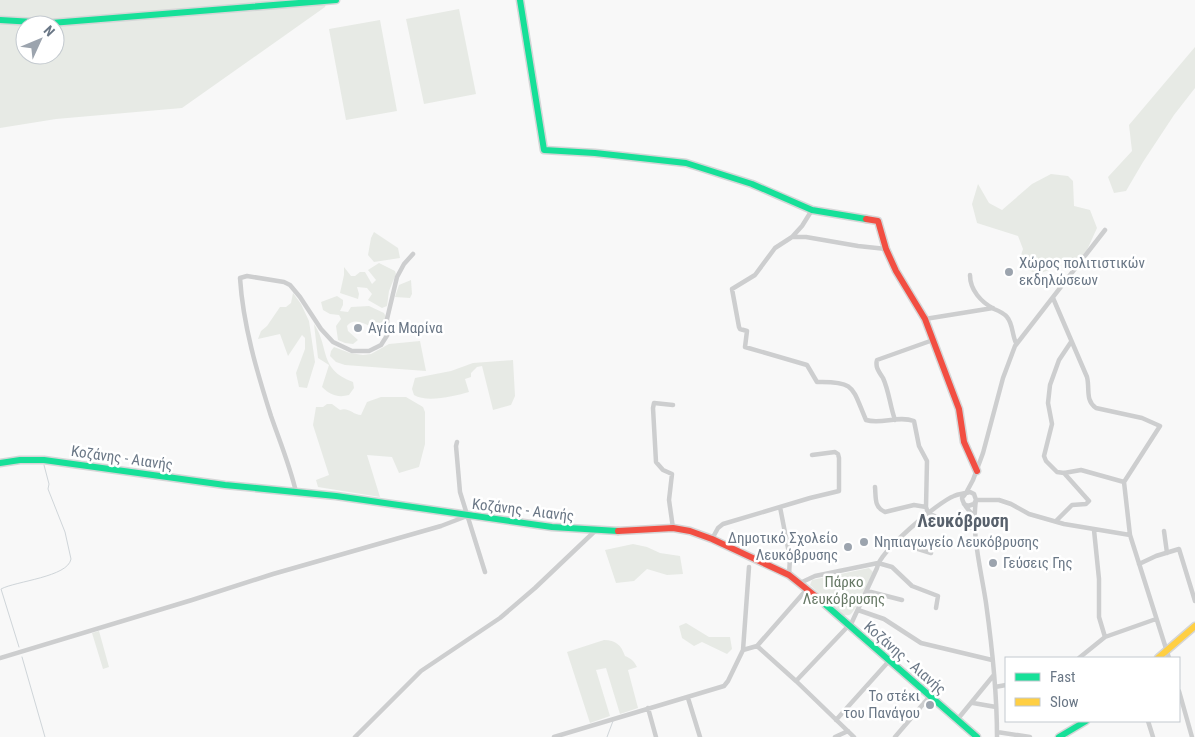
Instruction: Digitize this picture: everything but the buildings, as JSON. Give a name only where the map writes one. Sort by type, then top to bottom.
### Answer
[{"type":"main road","points":[[0,20],[51,22],[336,0]]},
{"type":"main road","points":[[520,0],[544,150],[595,153],[686,163],[752,184],[812,210],[878,221],[886,249],[896,272],[925,319],[959,409],[964,442],[977,471]]},
{"type":"main road","name":"Κοζάνης - Αιανής","points":[[0,462],[44,460],[217,484],[349,498],[552,528],[595,531],[673,528],[690,531],[712,539],[789,575],[977,737]]},
{"type":"main road","points":[[1159,657],[1195,626]]},
{"type":"main road","points":[[1059,737],[1068,735],[1085,722]]},
{"type":"main road","points":[[966,729],[966,737]]},
{"type":"street","points":[[812,210],[792,237],[775,248],[755,276],[732,289],[739,327],[747,331],[745,347],[807,365],[817,382],[842,383],[852,388],[866,420],[874,422],[914,421],[919,446],[927,461],[926,507],[928,513],[961,527],[974,528]]},
{"type":"street","points":[[964,504],[963,496],[977,471],[1003,378],[1016,343],[1105,230]]},
{"type":"street","points":[[792,237],[806,237],[886,249]]},
{"type":"street","points":[[296,492],[250,339],[242,307],[240,278],[247,276],[284,282],[290,285],[321,329],[333,342],[342,348],[352,351],[370,351],[375,350],[381,345],[388,334],[387,319],[397,277],[404,264],[413,254]]},
{"type":"street","points":[[970,275],[975,292],[984,303],[1009,318],[1016,343]]},
{"type":"street","points":[[1052,298],[1070,342],[1075,347],[1088,377],[1088,400],[1093,406],[1142,418],[1160,426],[1124,482],[1130,535],[1169,657]]},
{"type":"street","points":[[925,319],[993,308]]},
{"type":"street","points":[[896,420],[887,388],[876,366],[877,360],[933,340]]},
{"type":"street","points":[[1070,342],[1059,360],[1050,384],[1048,403],[1052,424],[1044,456],[1057,472],[1064,473],[1081,470],[1124,482]]},
{"type":"street","points":[[673,405],[654,403],[653,408],[656,462],[663,470],[672,474],[669,500],[673,528]]},
{"type":"street","points":[[457,442],[457,475],[460,492],[485,572]]},
{"type":"street","points":[[712,539],[718,528],[723,524],[839,491],[838,454],[835,452],[812,455]]},
{"type":"street","points":[[1056,521],[1072,505],[1086,504],[1089,501],[1064,473]]},
{"type":"street","points":[[973,480],[976,498],[974,528],[988,617],[997,735],[1030,737]]},
{"type":"street","points":[[875,487],[876,504],[885,512],[914,505],[926,507]]},
{"type":"street","points":[[796,681],[848,626],[867,591],[878,562],[896,542],[928,513],[958,495],[972,493],[976,498],[999,500],[1029,514],[1094,530],[1130,535]]},
{"type":"street","points":[[958,495],[974,516]]},
{"type":"street","points":[[964,504],[970,506],[974,504],[976,498]]},
{"type":"street","points":[[780,507],[790,558],[789,575]]},
{"type":"street","points":[[0,658],[467,516]]},
{"type":"street","points":[[1094,530],[1100,579],[1099,617],[1105,636]]},
{"type":"street","points":[[355,737],[421,671],[500,618],[541,583],[595,531]]},
{"type":"street","points":[[1164,531],[1167,553]]},
{"type":"street","points":[[896,542],[931,553]]},
{"type":"street","points":[[1139,564],[1179,549],[1195,601]]},
{"type":"street","points":[[800,583],[815,576],[878,562],[892,567],[912,586],[938,596],[936,608]]},
{"type":"street","points":[[554,737],[724,686],[743,650],[749,568]]},
{"type":"street","points":[[743,650],[757,646],[807,589]]},
{"type":"street","points":[[867,591],[902,600]]},
{"type":"street","points":[[858,610],[884,619],[921,643],[992,660]]},
{"type":"street","points":[[1080,657],[1105,636],[1156,619]]},
{"type":"street","points":[[757,646],[854,737]]},
{"type":"street","points":[[836,720],[889,661]]},
{"type":"street","points":[[957,720],[993,676]]},
{"type":"street","points":[[994,687],[1005,685]]},
{"type":"street","points":[[1180,695],[1192,737]]},
{"type":"street","points":[[895,737],[930,696]]},
{"type":"street","points":[[688,698],[700,737]]},
{"type":"street","points":[[973,702],[996,707]]},
{"type":"street","points":[[648,708],[656,737]]},
{"type":"street","points":[[1148,722],[1153,737]]},
{"type":"street","points":[[835,737],[848,731]]},
{"type":"green space","points":[[0,0],[327,0],[325,7],[182,108],[56,119],[0,128]]},
{"type":"green space","points":[[459,9],[476,94],[424,104],[406,19]]},
{"type":"green space","points":[[380,20],[397,111],[346,120],[329,29]]},
{"type":"green space","points":[[1195,47],[1195,88],[1174,115],[1126,191],[1114,193],[1108,177],[1132,151],[1129,125]]},
{"type":"green space","points":[[1051,174],[1068,176],[1073,181],[1074,206],[1090,210],[1097,228],[1087,250],[1074,265],[1063,262],[1045,272],[1035,273],[1024,267],[1019,261],[1023,249],[1018,236],[977,223],[972,204],[978,184],[989,203],[1002,210],[1032,184]]},
{"type":"green space","points":[[374,232],[398,248],[400,258],[374,262],[368,255]]},
{"type":"green space","points":[[379,263],[395,271],[396,274],[389,291],[387,306],[382,308],[368,300],[372,294],[367,288],[357,287],[358,299],[340,293],[344,267],[351,276],[365,272],[372,284],[376,280],[368,270]]},
{"type":"green space","points":[[411,280],[412,294],[410,298],[395,297],[399,285]]},
{"type":"green space","points":[[293,293],[309,321],[315,362],[307,388],[299,387],[296,373],[305,349],[305,338],[302,335],[288,356],[280,334],[258,339],[261,331],[267,326],[280,307],[286,307],[291,303]]},
{"type":"green space","points":[[337,296],[343,300],[340,311],[348,312],[351,307],[369,306],[384,313],[386,317],[384,332],[360,322],[355,322],[347,326],[348,331],[358,340],[353,344],[338,340],[336,326],[341,319],[339,315],[330,314],[323,310],[321,302]]},
{"type":"green space","points":[[314,324],[322,341],[329,364],[342,377],[353,382],[354,388],[349,395],[334,395],[322,387],[329,365],[318,358]]},
{"type":"green space","points":[[420,341],[426,371],[345,365],[336,362],[330,356],[334,347],[350,353],[363,355],[371,354],[389,344]]},
{"type":"green space","points":[[513,360],[515,396],[511,405],[493,410],[482,366],[477,367],[471,373],[471,377],[465,379],[469,392],[433,399],[414,395],[412,389],[415,378],[451,371],[473,363]]},
{"type":"green space","points":[[381,397],[406,397],[423,407],[425,412],[425,444],[419,467],[399,473],[392,457],[367,455],[380,497],[318,487],[316,480],[329,475],[313,425],[316,407],[332,404],[340,410],[343,409],[361,415],[367,402]]},
{"type":"green space","points":[[633,544],[647,547],[660,553],[680,556],[683,574],[667,575],[647,569],[634,581],[616,583],[605,550]]},
{"type":"green space","name":"Πάρκο Λευκόβρυσης","points":[[869,568],[873,572],[856,606],[849,615],[843,615],[810,585],[812,580]]},
{"type":"green space","points":[[686,623],[709,637],[730,637],[732,649],[727,654],[702,642],[694,646],[682,638],[679,626]]},
{"type":"green space","points":[[99,631],[109,667],[103,669],[92,633]]},
{"type":"green space","points":[[604,640],[618,644],[625,656],[632,660],[637,667],[628,670],[638,708],[620,714],[606,668],[596,670],[610,716],[590,723],[567,652]]},
{"type":"waterway","points":[[19,647],[1,589],[61,570],[68,565],[71,559],[65,532],[48,489],[49,484],[44,465]]},
{"type":"waterway","points":[[22,657],[45,737]]},
{"type":"waterway","points":[[607,737],[613,721]]},
{"type":"traffic: fast","points":[[0,20],[51,23],[336,0]]},
{"type":"traffic: fast","points":[[520,0],[544,150],[595,153],[686,163],[752,184],[812,210],[866,219]]},
{"type":"traffic: fast","points":[[0,463],[20,460],[44,460],[225,485],[336,496],[552,527],[618,531]]},
{"type":"traffic: fast","points":[[819,599],[977,737]]},
{"type":"traffic: fast","points":[[1059,737],[1084,722]]},
{"type":"traffic: slow","points":[[1159,657],[1195,626]]},
{"type":"traffic: jam","points":[[866,219],[878,221],[886,249],[896,271],[925,319],[959,409],[964,442],[977,471]]},
{"type":"traffic: jam","points":[[618,531],[673,528],[690,531],[712,539],[789,575],[819,599]]},
{"type":"place","name":"Χώρος πολιτιστικών εκδηλώσεων","points":[[1009,272]]},
{"type":"place","name":"Αγία Μαρίνα","points":[[358,328]]},
{"type":"place","name":"Νηπιαγωγείο Λευκόβρυσης","points":[[864,542]]},
{"type":"place","name":"Δημοτικό Σχολείο Λευκόβρυσης","points":[[848,547]]},
{"type":"place","name":"Γεύσεις Γης","points":[[993,563]]},
{"type":"place","name":"Το στέκι του Πανάγου","points":[[930,705]]},
{"type":"district","name":"Λευκόβρυση","points":[[963,520]]}]
